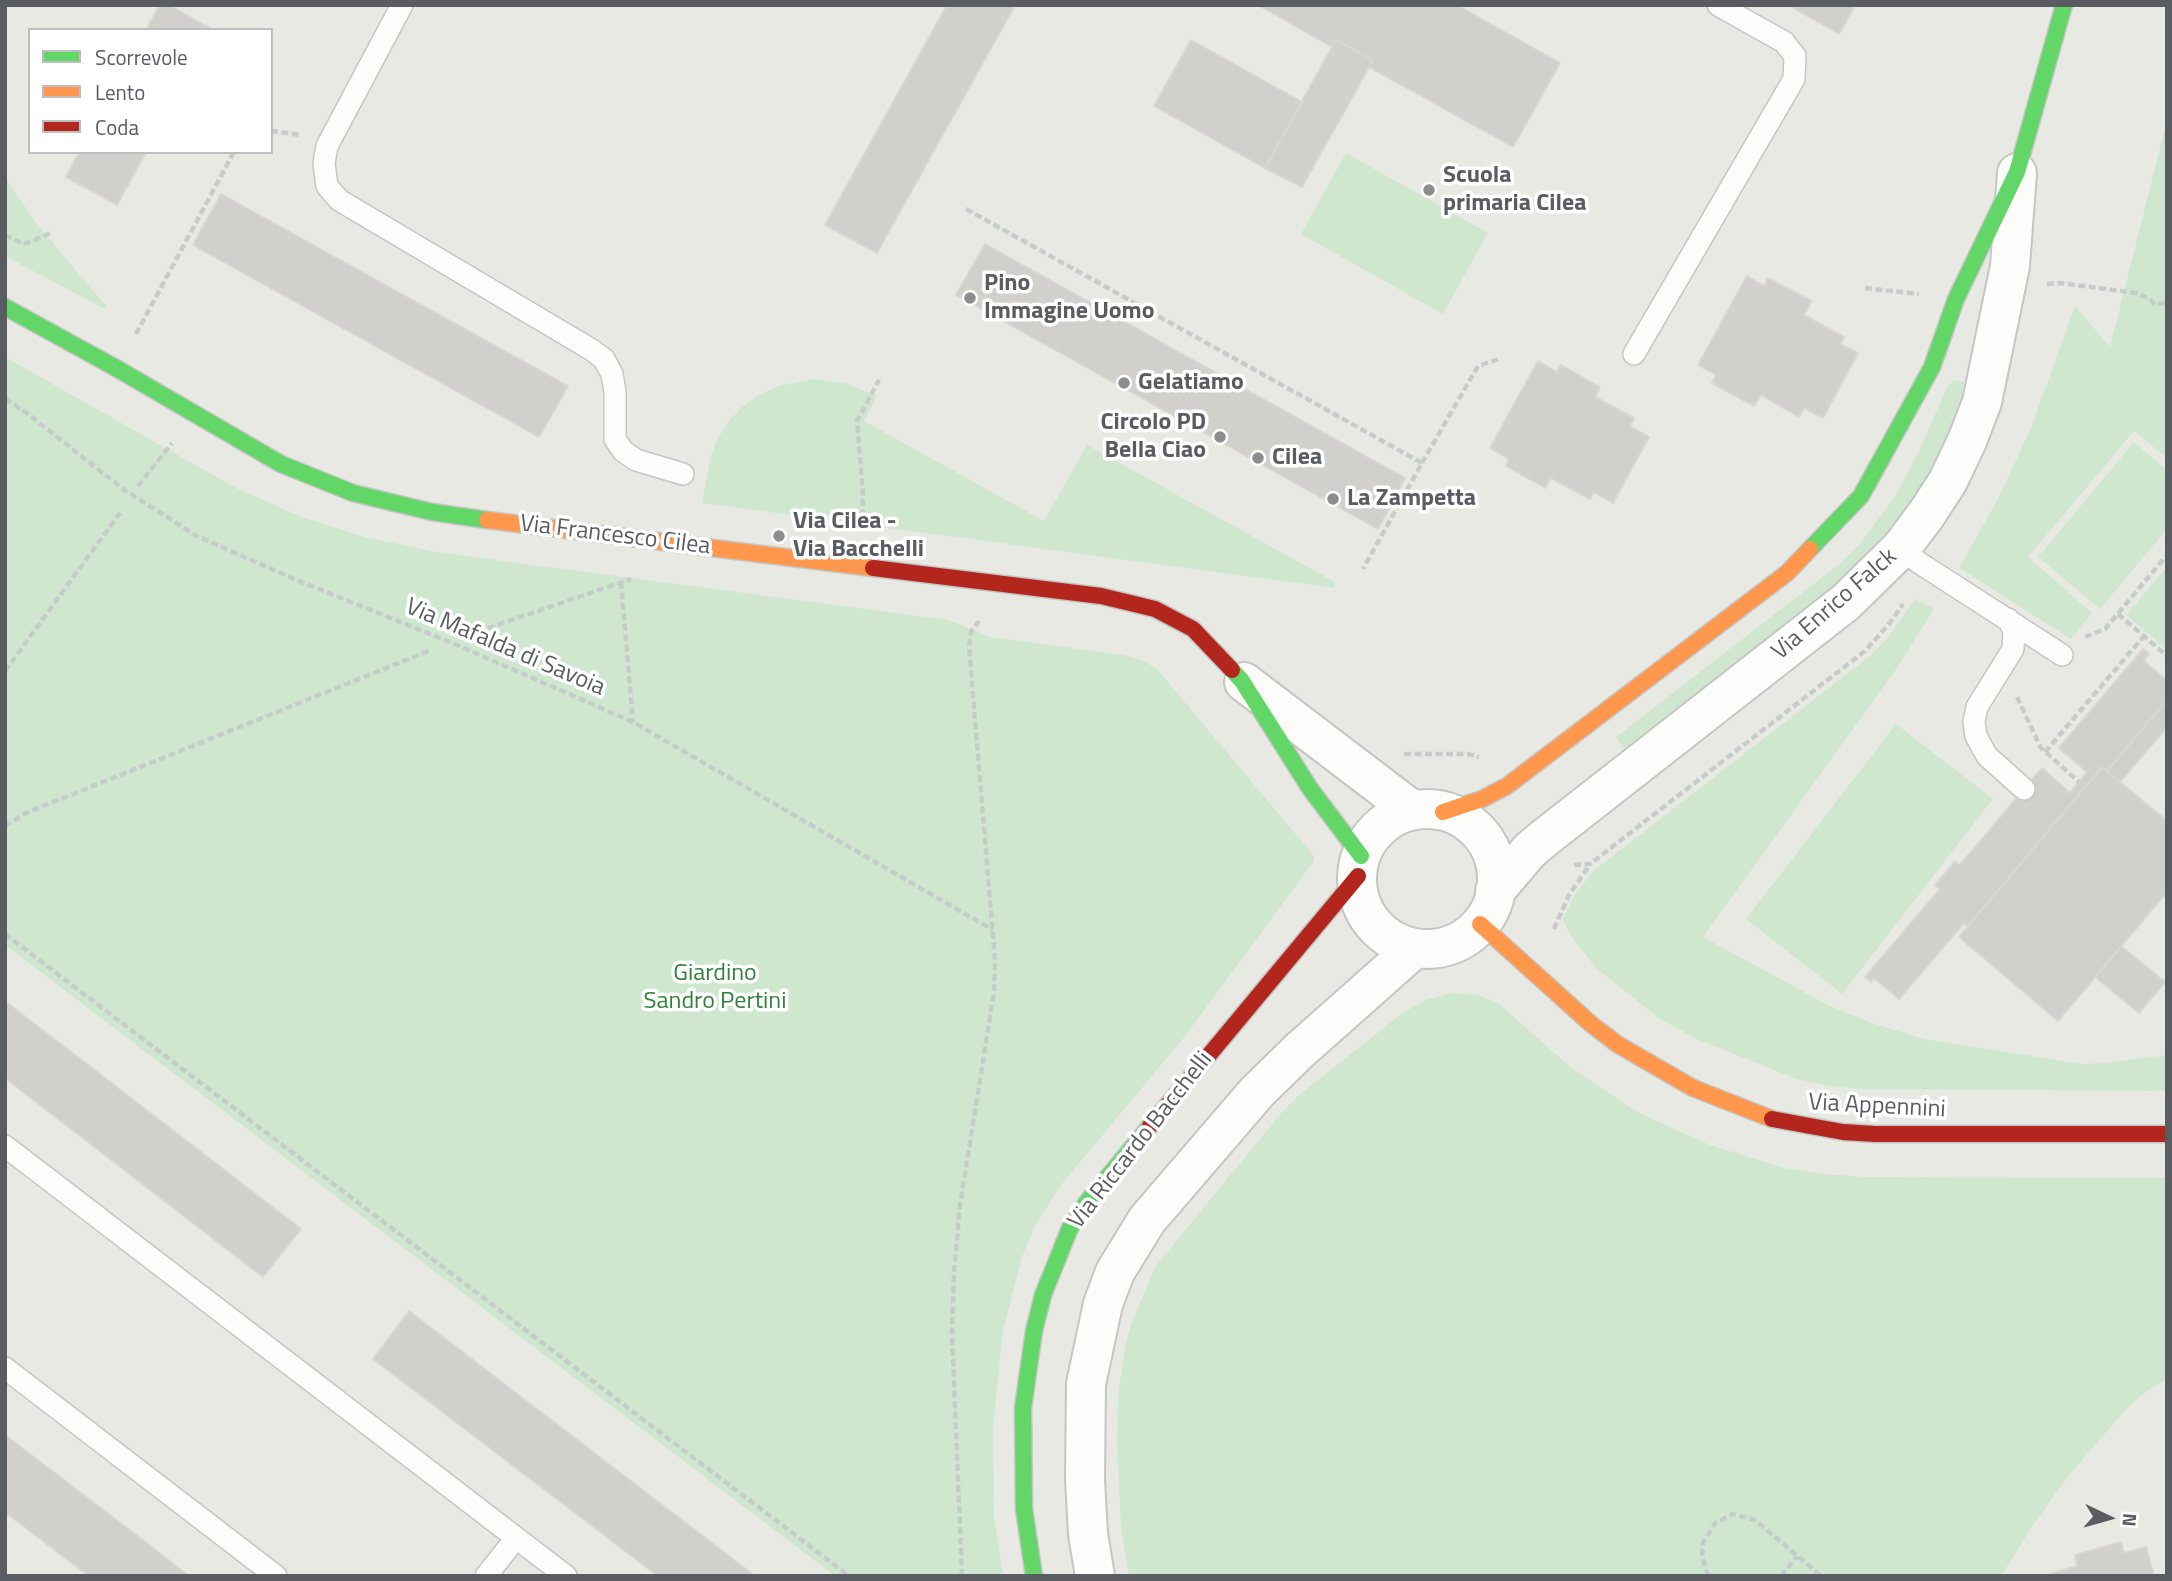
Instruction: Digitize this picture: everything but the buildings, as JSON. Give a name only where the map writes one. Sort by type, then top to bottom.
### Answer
[{"type":"street","name":"Via Enrico Falck","points":[[1427,811],[1482,799],[1507,786],[1787,573],[1861,496],[1932,367],[1956,299],[2017,172],[2064,5]]},
{"type":"street","name":"Via Enrico Falck","points":[[1488,907],[1530,850],[1846,602],[1901,548],[1926,515],[1948,481],[1968,441],[1982,402],[2010,267],[2017,172]]},
{"type":"street","name":"Via Francesco Cilea","points":[[5,307],[281,464],[353,493],[432,512],[475,519],[1121,600],[1155,609],[1182,622],[1205,640],[1242,681],[1359,866]]},
{"type":"street","name":"Via Francesco Cilea","points":[[1242,681],[1427,811]]},
{"type":"street","points":[[1427,811],[1467,822],[1485,841],[1495,865],[1488,907],[1462,940],[1451,945],[1427,949],[1415,948],[1391,939],[1371,921],[1360,897],[1359,866],[1373,835],[1381,827],[1427,811]]},
{"type":"street","name":"Via Riccardo Bacchelli","points":[[1034,1576],[1024,1509],[1023,1408],[1034,1331],[1043,1295],[1070,1228],[1087,1202],[1349,890],[1359,866]]},
{"type":"street","name":"Via Appennini","points":[[1488,907],[1591,1024],[1617,1044],[1693,1088],[1752,1113],[1785,1123],[1843,1132],[2167,1134]]},
{"type":"street","points":[[1095,1576],[1088,1534],[1085,1480],[1086,1384],[1103,1304],[1115,1272],[1147,1220],[1256,1092],[1415,948]]},
{"type":"lane","points":[[402,5],[327,146],[324,163],[327,186],[339,200],[604,359],[612,374],[615,393],[615,439],[623,451],[636,460],[683,474]]},
{"type":"lane","points":[[1634,354],[1794,79],[1795,56],[1784,42],[1718,5]]},
{"type":"lane","points":[[1901,548],[1918,562],[2062,655]]},
{"type":"lane","points":[[2008,619],[2015,639],[2009,659],[1982,695],[1974,722],[1976,736],[1987,756],[2024,789]]},
{"type":"lane","points":[[5,1146],[566,1576]]},
{"type":"lane","points":[[5,1368],[276,1576]]},
{"type":"lane","points":[[486,1576],[516,1538]]},
{"type":"path","points":[[135,334],[233,154]]},
{"type":"path","points":[[967,209],[1422,463]]},
{"type":"path","points":[[5,235],[24,244],[51,233]]},
{"type":"path","points":[[1865,288],[1923,295]]},
{"type":"path","points":[[2155,305],[2167,302]]},
{"type":"path","points":[[1363,569],[1478,366],[1499,359]]},
{"type":"path","points":[[861,533],[863,494],[858,421],[879,380]]},
{"type":"path","name":"Via Mafalda di Savoia","points":[[5,399],[29,414],[123,489],[195,535],[633,722],[994,931]]},
{"type":"path","points":[[138,486],[172,443]]},
{"type":"path","points":[[5,671],[120,513]]},
{"type":"path","points":[[2062,655],[2071,652],[2085,637],[2101,632],[2167,555]]},
{"type":"path","points":[[468,635],[636,576]]},
{"type":"path","points":[[621,582],[633,722]]},
{"type":"path","points":[[2118,614],[2167,656]]},
{"type":"path","points":[[962,1576],[952,1335],[954,1272],[960,1205],[993,992],[994,931],[969,639],[975,625],[987,616]]},
{"type":"path","points":[[2045,752],[2144,636]]},
{"type":"path","points":[[5,826],[26,813],[431,650]]},
{"type":"path","points":[[2009,659],[2012,686],[2037,742],[2079,782]]},
{"type":"path","points":[[1401,754],[1468,754],[1487,761]]},
{"type":"path","points":[[1554,929],[1569,895],[1590,864]]},
{"type":"path","points":[[5,934],[849,1576]]},
{"type":"path","points":[[1707,1576],[1702,1556],[1703,1543],[1715,1522],[1733,1514],[1741,1514],[1755,1520],[1821,1576]]},
{"type":"path","points":[[1781,1576],[1797,1556]]},
{"type":"green space","points":[[2167,120],[2167,458],[2134,431],[2028,557],[2092,613],[2071,639],[1959,568],[1998,499],[2031,428],[2075,306],[2110,347]]},
{"type":"green space","points":[[1346,153],[1488,233],[1443,314],[1301,234]]},
{"type":"green space","points":[[5,177],[36,223],[106,306],[105,309],[5,256]]},
{"type":"green space","name":"Giardino Sandro Pertini","points":[[5,357],[236,488],[302,517],[365,537],[436,552],[948,620],[990,637],[1124,655],[1144,661],[1157,669],[1314,856],[1314,861],[1186,1035],[1061,1185],[1035,1226],[1022,1257],[1003,1331],[993,1427],[994,1516],[1003,1576],[835,1576],[5,945]]},
{"type":"green space","points":[[814,379],[848,384],[877,396],[864,421],[1044,521],[1087,445],[1335,582],[1335,588],[702,503],[710,459],[728,422],[760,394],[779,386]]},
{"type":"green space","points":[[1954,380],[1963,382],[1964,388],[1937,459],[1913,500],[1878,543],[1833,587],[1625,749],[1616,737],[1838,565],[1859,545],[1896,495],[1947,387]]},
{"type":"green space","points":[[2134,442],[2167,470],[2167,529],[2100,609],[2038,557]]},
{"type":"green space","points":[[2167,567],[2167,650],[2126,615]]},
{"type":"green space","points":[[1915,599],[1934,609],[1897,668],[1703,937],[1826,1004],[1872,1023],[1924,1039],[2082,1064],[2167,1055],[2167,1091],[1861,1089],[1797,1079],[1697,1039],[1660,1019],[1596,968],[1570,935],[1563,919],[1574,896],[1592,872],[1870,656],[1885,641]]},
{"type":"green space","points":[[1896,724],[1993,799],[1842,994],[1746,919]]},
{"type":"green space","points":[[1452,993],[1477,995],[1497,1002],[1569,1066],[1637,1112],[1710,1145],[1785,1168],[1867,1177],[2167,1178],[2167,1380],[2151,1388],[2131,1404],[2066,1479],[2001,1576],[1129,1576],[1121,1527],[1117,1445],[1118,1396],[1130,1327],[1155,1267],[1282,1112],[1300,1094],[1404,1012],[1426,1000]]},
{"type":"traffic: fast","points":[[1810,549],[1861,496],[1932,367],[1956,299],[2017,172],[2064,5]]},
{"type":"traffic: fast","points":[[5,307],[281,464],[353,493],[432,512],[487,520]]},
{"type":"traffic: fast","points":[[1232,670],[1242,681],[1311,790],[1361,856]]},
{"type":"traffic: fast","points":[[1034,1576],[1024,1509],[1023,1408],[1034,1331],[1043,1295],[1070,1228],[1087,1202],[1150,1126]]},
{"type":"traffic: slow","points":[[487,520],[873,568]]},
{"type":"traffic: slow","points":[[1443,812],[1482,799],[1507,786],[1787,573],[1810,549]]},
{"type":"traffic: slow","points":[[1480,924],[1617,1044],[1693,1088],[1772,1119]]},
{"type":"traffic: jam","points":[[873,568],[1101,596],[1155,609],[1193,629],[1232,670]]},
{"type":"traffic: jam","points":[[1150,1126],[1358,876]]},
{"type":"traffic: jam","points":[[1772,1119],[1843,1132],[1875,1134],[2167,1134]]},
{"type":"place","name":"Scuola primaria Cilea","points":[[1429,190]]},
{"type":"place","name":"Pino Immagine Uomo","points":[[970,298]]},
{"type":"place","name":"Gelatiamo","points":[[1124,383]]},
{"type":"place","name":"Circolo PD Bella Ciao","points":[[1220,437]]},
{"type":"place","name":"Cilea","points":[[1258,458]]},
{"type":"place","name":"La Zampetta","points":[[1333,499]]},
{"type":"place","name":"Via Cilea - Via Bacchelli","points":[[779,536]]}]
